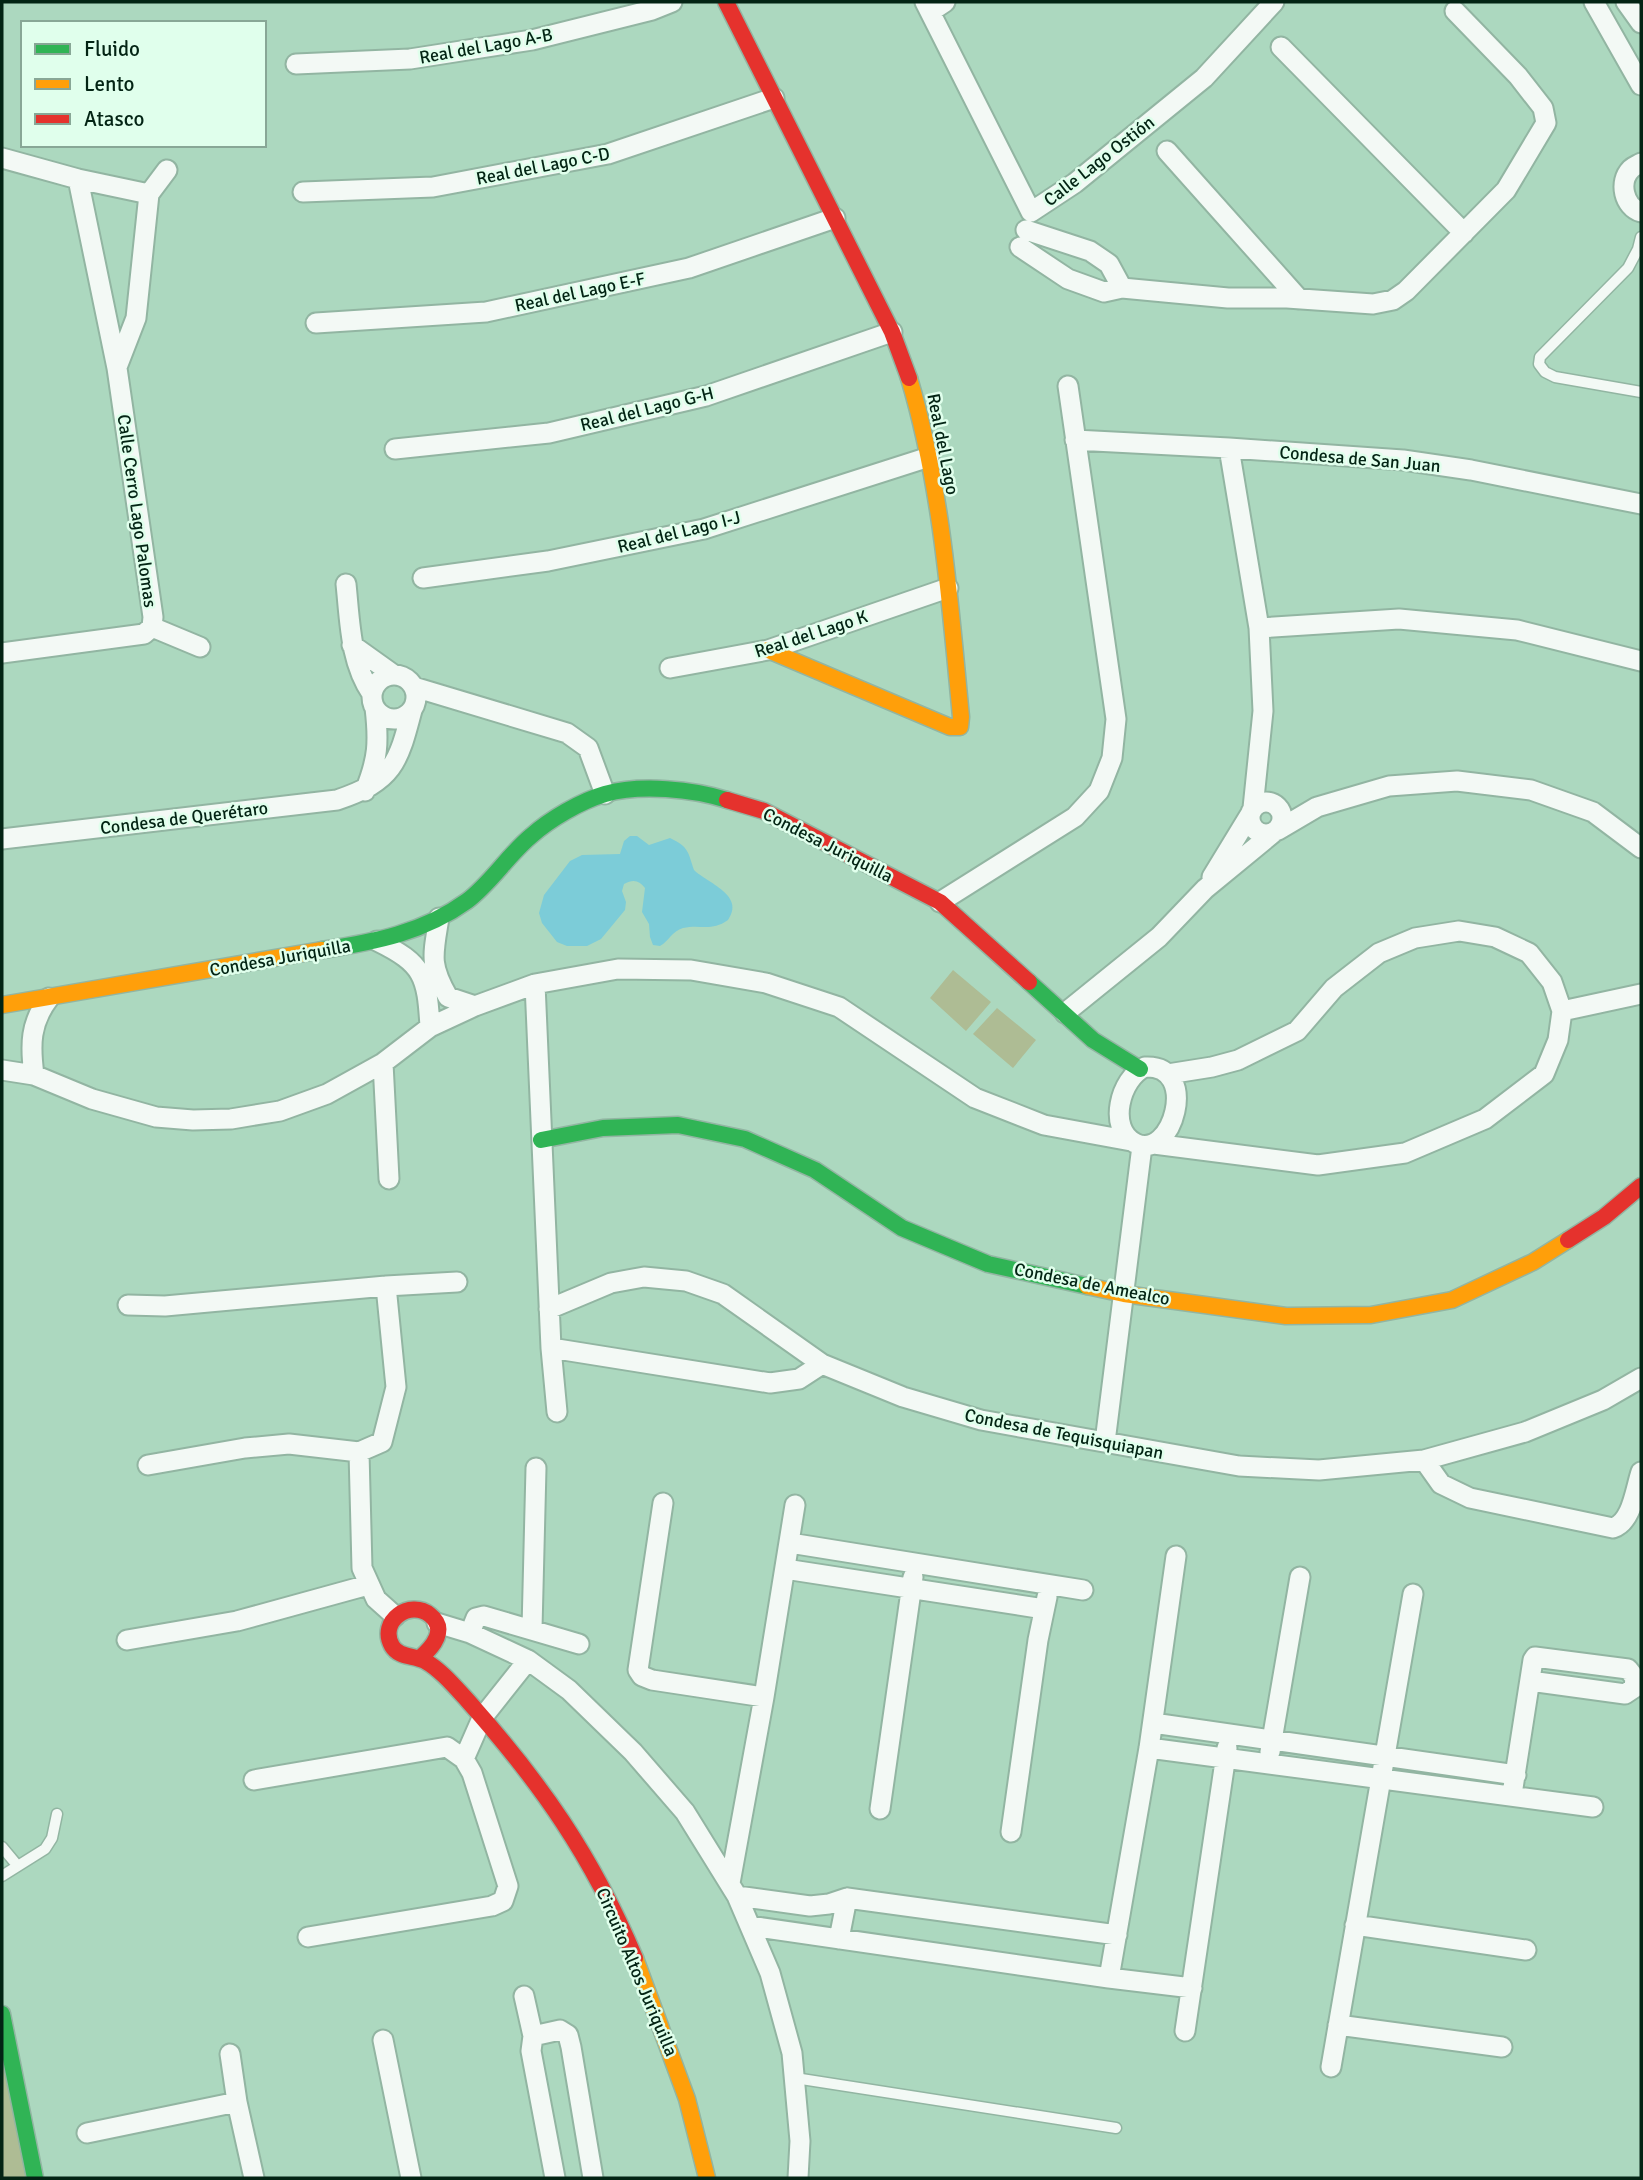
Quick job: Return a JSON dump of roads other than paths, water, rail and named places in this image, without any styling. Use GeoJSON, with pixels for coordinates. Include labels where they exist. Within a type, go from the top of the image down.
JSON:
{"type":"FeatureCollection","features":[{"type":"Feature","properties":{"kind":"street","name":"Real del Lago A-B"},"geometry":{"type":"LineString","coordinates":[[296,64],[410,59],[518,42],[652,10],[672,2]]}},
{"type":"Feature","properties":{"kind":"street","name":"Real del Lago"},"geometry":{"type":"LineString","coordinates":[[726,2],[892,331],[911,385],[929,457],[948,587],[960,727],[950,727],[768,650]]}},
{"type":"Feature","properties":{"kind":"street","name":"Calle Lago Ostión"},"geometry":{"type":"LineString","coordinates":[[933,5],[1024,236],[1075,183],[1204,78],[1274,2]]}},
{"type":"Feature","properties":{"kind":"street"},"geometry":{"type":"LineString","coordinates":[[1594,2],[1641,85]]}},
{"type":"Feature","properties":{"kind":"street"},"geometry":{"type":"LineString","coordinates":[[1626,2],[1641,23]]}},
{"type":"Feature","properties":{"kind":"street"},"geometry":{"type":"LineString","coordinates":[[1024,236],[1068,279],[1104,292],[1122,288],[1228,298],[1373,304],[1393,300],[1406,291],[1506,190],[1546,123],[1543,108],[1518,76],[1455,11]]}},
{"type":"Feature","properties":{"kind":"street"},"geometry":{"type":"LineString","coordinates":[[1281,47],[1464,233]]}},
{"type":"Feature","properties":{"kind":"street","name":"Real del Lago C-D"},"geometry":{"type":"LineString","coordinates":[[303,192],[433,187],[608,154],[774,98]]}},
{"type":"Feature","properties":{"kind":"street"},"geometry":{"type":"LineString","coordinates":[[1167,151],[1299,299]]}},
{"type":"Feature","properties":{"kind":"street"},"geometry":{"type":"LineString","coordinates":[[2,158],[78,179],[149,194],[167,170]]}},
{"type":"Feature","properties":{"kind":"street"},"geometry":{"type":"LineString","coordinates":[[1641,163],[1630,169],[1623,183],[1625,199],[1636,211],[1641,212]]}},
{"type":"Feature","properties":{"kind":"street","name":"Calle Cerro Lago Palomas"},"geometry":{"type":"LineString","coordinates":[[2,653],[144,634],[152,627],[153,617],[117,368],[78,179]]}},
{"type":"Feature","properties":{"kind":"street","name":"Calle Cerro Lago Palomas"},"geometry":{"type":"LineString","coordinates":[[117,368],[136,318],[149,194]]}},
{"type":"Feature","properties":{"kind":"street","name":"Real del Lago E-F"},"geometry":{"type":"LineString","coordinates":[[316,323],[486,312],[689,268],[835,218]]}},
{"type":"Feature","properties":{"kind":"street"},"geometry":{"type":"LineString","coordinates":[[1024,236],[1090,251],[1109,264],[1122,288]]}},
{"type":"Feature","properties":{"kind":"street","name":"Real del Lago G-H"},"geometry":{"type":"LineString","coordinates":[[394,449],[549,433],[706,396],[892,331]]}},
{"type":"Feature","properties":{"kind":"street"},"geometry":{"type":"LineString","coordinates":[[940,902],[1075,817],[1099,791],[1112,758],[1116,719],[1068,386]]}},
{"type":"Feature","properties":{"kind":"street","name":"Condesa de San Juan"},"geometry":{"type":"LineString","coordinates":[[1075,440],[1403,460],[1471,470],[1641,504]]}},
{"type":"Feature","properties":{"kind":"street"},"geometry":{"type":"LineString","coordinates":[[1230,448],[1259,628],[1263,711],[1259,763],[1261,807],[1251,824],[1253,829],[1262,834],[1276,831]]}},
{"type":"Feature","properties":{"kind":"street","name":"Real del Lago I-J"},"geometry":{"type":"LineString","coordinates":[[423,578],[548,561],[704,529],[929,457]]}},
{"type":"Feature","properties":{"kind":"street"},"geometry":{"type":"LineString","coordinates":[[346,584],[352,645],[362,679],[386,718],[401,718],[412,710],[416,694],[414,687]]}},
{"type":"Feature","properties":{"kind":"street","name":"Real del Lago K"},"geometry":{"type":"LineString","coordinates":[[670,668],[768,650],[948,587]]}},
{"type":"Feature","properties":{"kind":"street"},"geometry":{"type":"LineString","coordinates":[[1259,628],[1399,619],[1517,630],[1641,661]]}},
{"type":"Feature","properties":{"kind":"street"},"geometry":{"type":"LineString","coordinates":[[152,627],[200,647]]}},
{"type":"Feature","properties":{"kind":"street"},"geometry":{"type":"LineString","coordinates":[[352,645],[394,675]]}},
{"type":"Feature","properties":{"kind":"street"},"geometry":{"type":"LineString","coordinates":[[365,791],[376,766],[376,684],[394,675],[402,676],[414,687],[567,733],[588,748],[605,794]]}},
{"type":"Feature","properties":{"kind":"street","name":"Condesa de Querétaro"},"geometry":{"type":"LineString","coordinates":[[2,839],[337,800],[365,791],[385,778],[395,763],[412,710]]}},
{"type":"Feature","properties":{"kind":"street"},"geometry":{"type":"LineString","coordinates":[[1065,1013],[1158,937],[1205,890],[1276,831],[1317,807],[1389,786],[1457,781],[1531,790],[1593,812],[1641,848]]}},
{"type":"Feature","properties":{"kind":"street","name":"Condesa Juriquilla"},"geometry":{"type":"LineString","coordinates":[[2,1005],[377,941],[411,932],[468,900],[530,836],[559,816],[605,794],[651,789],[702,792],[764,811],[940,902],[1093,1040],[1140,1069],[1151,1067],[1168,1074],[1212,1068],[1238,1060],[1297,1031],[1334,988],[1379,953],[1415,938],[1459,931],[1495,937],[1530,953],[1552,982],[1562,1011]]}},
{"type":"Feature","properties":{"kind":"street"},"geometry":{"type":"LineString","coordinates":[[1261,807],[1317,807]]}},
{"type":"Feature","properties":{"kind":"street"},"geometry":{"type":"LineString","coordinates":[[1261,807],[1278,808],[1282,818],[1276,831]]}},
{"type":"Feature","properties":{"kind":"street"},"geometry":{"type":"LineString","coordinates":[[1205,890],[1261,807]]}},
{"type":"Feature","properties":{"kind":"street"},"geometry":{"type":"LineString","coordinates":[[439,918],[433,951],[436,976],[448,997],[475,1006]]}},
{"type":"Feature","properties":{"kind":"street"},"geometry":{"type":"LineString","coordinates":[[377,941],[403,954],[418,968],[428,993],[430,1027]]}},
{"type":"Feature","properties":{"kind":"street"},"geometry":{"type":"LineString","coordinates":[[2,1070],[34,1075],[92,1099],[156,1117],[231,1119],[279,1111],[327,1094],[383,1063],[430,1027],[475,1006],[535,984],[618,969],[691,970],[765,983],[839,1007],[975,1098],[1044,1125],[1142,1144],[1318,1165],[1405,1153],[1485,1119],[1544,1074],[1558,1040],[1562,1011],[1641,994]]}},
{"type":"Feature","properties":{"kind":"street"},"geometry":{"type":"LineString","coordinates":[[535,984],[551,1348],[557,1412]]}},
{"type":"Feature","properties":{"kind":"street"},"geometry":{"type":"LineString","coordinates":[[34,1075],[32,1035],[38,1013],[49,998]]}},
{"type":"Feature","properties":{"kind":"street"},"geometry":{"type":"LineString","coordinates":[[383,1063],[390,1179]]}},
{"type":"Feature","properties":{"kind":"street"},"geometry":{"type":"LineString","coordinates":[[1140,1069],[1129,1080],[1120,1101],[1123,1128],[1142,1144]]}},
{"type":"Feature","properties":{"kind":"street"},"geometry":{"type":"LineString","coordinates":[[1142,1144],[1162,1137],[1174,1116],[1176,1095],[1168,1074]]}},
{"type":"Feature","properties":{"kind":"street","name":"Condesa de Amealco"},"geometry":{"type":"LineString","coordinates":[[541,1140],[603,1128],[678,1125],[745,1139],[815,1170],[902,1228],[988,1264],[1124,1294],[1286,1316],[1371,1315],[1452,1300],[1533,1262],[1604,1217],[1641,1186]]}},
{"type":"Feature","properties":{"kind":"street"},"geometry":{"type":"LineString","coordinates":[[1105,1442],[1142,1144]]}},
{"type":"Feature","properties":{"kind":"street","name":"Condesa de Tequisquiapan"},"geometry":{"type":"LineString","coordinates":[[549,1309],[611,1283],[645,1277],[686,1281],[723,1294],[821,1364],[903,1397],[981,1420],[1239,1466],[1319,1470],[1424,1460],[1525,1432],[1604,1400],[1641,1378]]}},
{"type":"Feature","properties":{"kind":"street"},"geometry":{"type":"LineString","coordinates":[[128,1305],[165,1306],[457,1282]]}},
{"type":"Feature","properties":{"kind":"street"},"geometry":{"type":"LineString","coordinates":[[148,1465],[245,1448],[289,1444],[359,1452],[382,1442],[396,1387],[386,1286]]}},
{"type":"Feature","properties":{"kind":"street"},"geometry":{"type":"LineString","coordinates":[[551,1348],[771,1383],[799,1379],[821,1364]]}},
{"type":"Feature","properties":{"kind":"street"},"geometry":{"type":"LineString","coordinates":[[359,1452],[362,1568],[376,1599],[395,1616]]}},
{"type":"Feature","properties":{"kind":"street"},"geometry":{"type":"LineString","coordinates":[[1424,1460],[1441,1484],[1470,1498],[1613,1528],[1622,1525],[1627,1517],[1641,1472]]}},
{"type":"Feature","properties":{"kind":"street"},"geometry":{"type":"LineString","coordinates":[[531,1629],[536,1468]]}},
{"type":"Feature","properties":{"kind":"street"},"geometry":{"type":"LineString","coordinates":[[663,1503],[638,1670],[642,1676],[652,1679],[764,1697]]}},
{"type":"Feature","properties":{"kind":"street"},"geometry":{"type":"LineString","coordinates":[[733,1890],[795,1505]]}},
{"type":"Feature","properties":{"kind":"street"},"geometry":{"type":"LineString","coordinates":[[790,1543],[1083,1590]]}},
{"type":"Feature","properties":{"kind":"street"},"geometry":{"type":"LineString","coordinates":[[1109,1979],[1153,1723],[1176,1556]]}},
{"type":"Feature","properties":{"kind":"street"},"geometry":{"type":"LineString","coordinates":[[880,1810],[916,1563]]}},
{"type":"Feature","properties":{"kind":"street"},"geometry":{"type":"LineString","coordinates":[[785,1569],[1044,1609]]}},
{"type":"Feature","properties":{"kind":"street"},"geometry":{"type":"LineString","coordinates":[[1268,1764],[1300,1577]]}},
{"type":"Feature","properties":{"kind":"street"},"geometry":{"type":"LineString","coordinates":[[1011,1832],[1050,1584]]}},
{"type":"Feature","properties":{"kind":"street"},"geometry":{"type":"LineString","coordinates":[[127,1640],[176,1629],[237,1621],[368,1585]]}},
{"type":"Feature","properties":{"kind":"street"},"geometry":{"type":"LineString","coordinates":[[1331,2067],[1413,1594]]}},
{"type":"Feature","properties":{"kind":"street"},"geometry":{"type":"LineString","coordinates":[[438,1623],[439,1637],[432,1650],[420,1658],[403,1656],[391,1645],[389,1629],[395,1616],[410,1608],[426,1611],[438,1623],[470,1633],[528,1660],[569,1690],[633,1752],[685,1812],[733,1890],[770,1973],[793,2053],[800,2141],[798,2178]]}},
{"type":"Feature","properties":{"kind":"street"},"geometry":{"type":"LineString","coordinates":[[470,1633],[476,1618],[484,1616],[579,1644]]}},
{"type":"Feature","properties":{"kind":"street"},"geometry":{"type":"LineString","coordinates":[[1512,1796],[1533,1660],[1539,1657],[1628,1669],[1635,1678],[1634,1688],[1625,1694],[1530,1681]]}},
{"type":"Feature","properties":{"kind":"street","name":"Circuito Altos Juriquilla"},"geometry":{"type":"LineString","coordinates":[[420,1658],[438,1671],[527,1770],[568,1827],[594,1873],[632,1951],[685,2088],[707,2178]]}},
{"type":"Feature","properties":{"kind":"street"},"geometry":{"type":"LineString","coordinates":[[464,1759],[482,1718],[528,1660]]}},
{"type":"Feature","properties":{"kind":"street"},"geometry":{"type":"LineString","coordinates":[[1153,1723],[1516,1775]]}},
{"type":"Feature","properties":{"kind":"street"},"geometry":{"type":"LineString","coordinates":[[1185,2031],[1229,1734]]}},
{"type":"Feature","properties":{"kind":"street"},"geometry":{"type":"LineString","coordinates":[[254,1780],[447,1747],[464,1759],[472,1773],[508,1886],[503,1901],[492,1906],[308,1937]]}},
{"type":"Feature","properties":{"kind":"street"},"geometry":{"type":"LineString","coordinates":[[1149,1748],[1593,1807]]}},
{"type":"Feature","properties":{"kind":"street"},"geometry":{"type":"LineString","coordinates":[[733,1890],[810,1906],[847,1898],[1116,1935]]}},
{"type":"Feature","properties":{"kind":"street"},"geometry":{"type":"LineString","coordinates":[[839,1939],[847,1898]]}},
{"type":"Feature","properties":{"kind":"street"},"geometry":{"type":"LineString","coordinates":[[1355,1925],[1526,1950]]}},
{"type":"Feature","properties":{"kind":"street"},"geometry":{"type":"LineString","coordinates":[[750,1926],[1109,1979],[1192,1988]]}},
{"type":"Feature","properties":{"kind":"street"},"geometry":{"type":"LineString","coordinates":[[524,1996],[533,2036],[531,2051],[555,2178]]}},
{"type":"Feature","properties":{"kind":"street"},"geometry":{"type":"LineString","coordinates":[[2,2014],[35,2178]]}},
{"type":"Feature","properties":{"kind":"street"},"geometry":{"type":"LineString","coordinates":[[1338,2025],[1502,2047]]}},
{"type":"Feature","properties":{"kind":"street"},"geometry":{"type":"LineString","coordinates":[[533,2036],[560,2030],[568,2035],[593,2178]]}},
{"type":"Feature","properties":{"kind":"street"},"geometry":{"type":"LineString","coordinates":[[383,2040],[411,2178]]}},
{"type":"Feature","properties":{"kind":"street"},"geometry":{"type":"LineString","coordinates":[[230,2054],[237,2102],[254,2178]]}},
{"type":"Feature","properties":{"kind":"street"},"geometry":{"type":"LineString","coordinates":[[87,2133],[237,2102]]}},
{"type":"Feature","properties":{"kind":"lane"},"geometry":{"type":"LineString","coordinates":[[1641,237],[1639,248],[1628,268],[1540,357],[1539,364],[1545,372],[1555,377],[1641,393]]}},
{"type":"Feature","properties":{"kind":"lane"},"geometry":{"type":"LineString","coordinates":[[2,1876],[45,1849],[52,1838],[57,1814]]}},
{"type":"Feature","properties":{"kind":"lane"},"geometry":{"type":"LineString","coordinates":[[2,1847],[17,1865]]}},
{"type":"Feature","properties":{"kind":"lane"},"geometry":{"type":"LineString","coordinates":[[795,2078],[1116,2128]]}},
{"type":"Feature","properties":{"kind":"water"},"geometry":{"type":"Polygon","coordinates":[[[630,836],[637,836],[649,845],[670,838],[681,844],[689,854],[694,870],[729,897],[732,911],[728,920],[711,927],[683,928],[660,946],[653,945],[649,924],[642,912],[645,888],[633,881],[624,884],[622,891],[626,902],[625,910],[601,939],[587,946],[567,946],[557,942],[542,923],[539,913],[544,895],[570,861],[582,855],[620,854],[624,841],[630,836]]]}}]}
